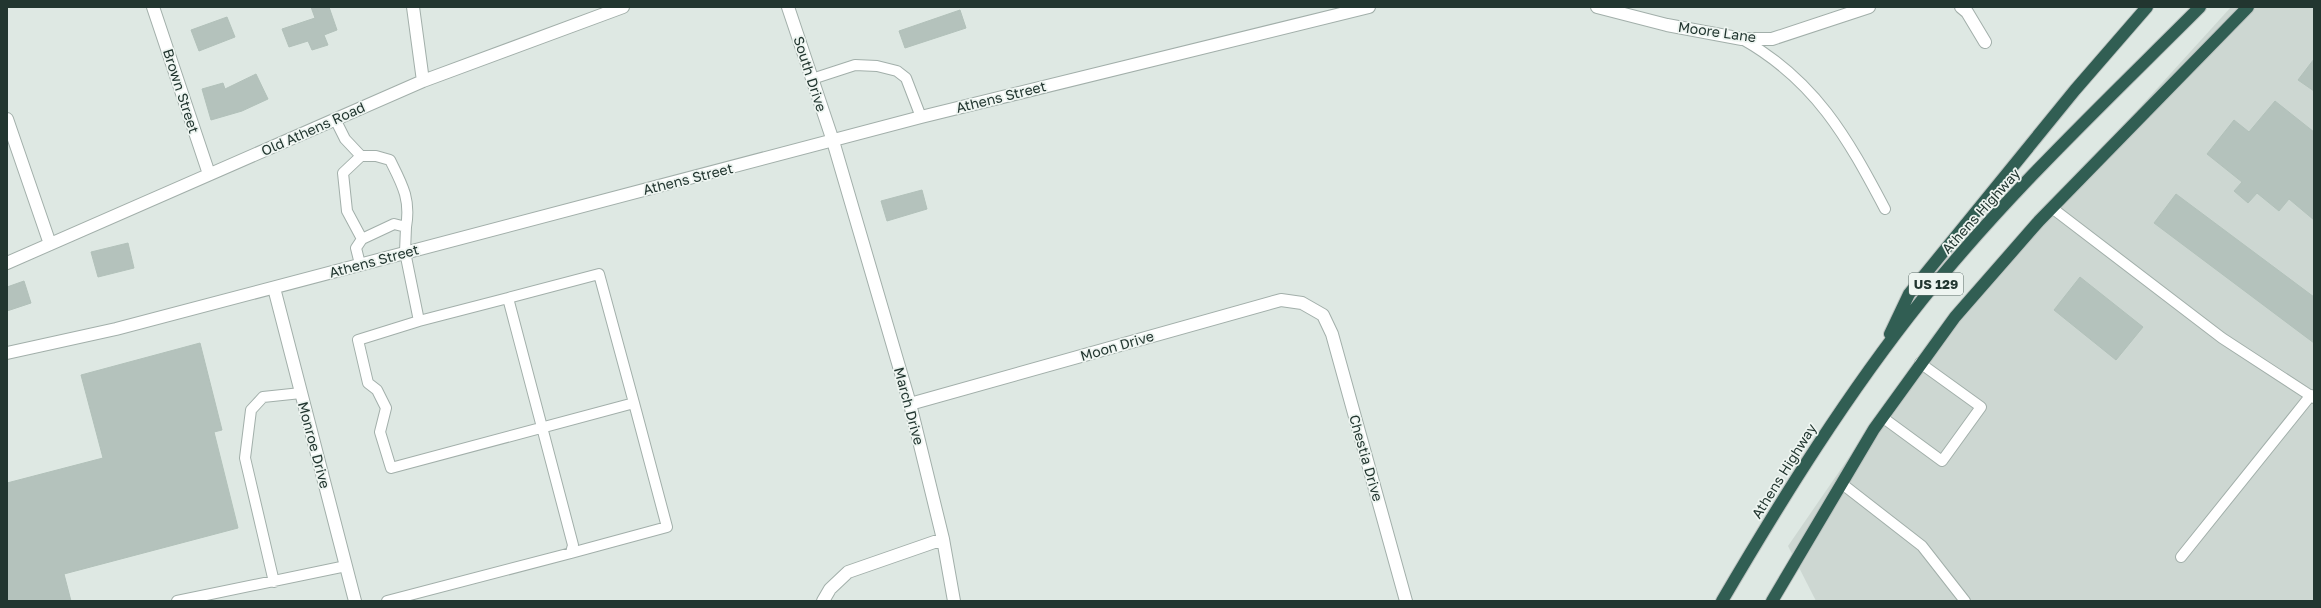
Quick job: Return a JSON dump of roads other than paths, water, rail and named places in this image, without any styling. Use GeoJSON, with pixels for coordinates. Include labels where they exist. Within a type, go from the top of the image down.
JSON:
{"type":"FeatureCollection","features":[{"type":"Feature","properties":{"kind":"highway"},"geometry":{"type":"LineString","coordinates":[[1881,354],[1909,294],[2102,56],[2147,7]]}},
{"type":"Feature","properties":{"kind":"highway","name":"Athens Highway"},"geometry":{"type":"LineString","coordinates":[[1722,601],[1836,417],[1923,299],[2018,191],[2200,7]]}},
{"type":"Feature","properties":{"kind":"highway","name":"US 129"},"geometry":{"type":"LineString","coordinates":[[1772,601],[1841,483],[1882,417],[1959,311],[2052,208],[2248,7]]}},
{"type":"Feature","properties":{"kind":"street","name":"Brown Street"},"geometry":{"type":"LineString","coordinates":[[153,7],[209,174]]}},
{"type":"Feature","properties":{"kind":"street"},"geometry":{"type":"LineString","coordinates":[[413,7],[423,81]]}},
{"type":"Feature","properties":{"kind":"street","name":"Old Athens Road"},"geometry":{"type":"LineString","coordinates":[[7,263],[423,81],[623,7]]}},
{"type":"Feature","properties":{"kind":"street","name":"South Drive"},"geometry":{"type":"LineString","coordinates":[[788,7],[833,141]]}},
{"type":"Feature","properties":{"kind":"street","name":"Athens Street"},"geometry":{"type":"LineString","coordinates":[[7,353],[116,329],[833,141],[921,116],[1369,7]]}},
{"type":"Feature","properties":{"kind":"street","name":"Moore Lane"},"geometry":{"type":"LineString","coordinates":[[1597,7],[1742,39],[1772,39],[1869,7]]}},
{"type":"Feature","properties":{"kind":"street"},"geometry":{"type":"LineString","coordinates":[[1961,7],[1967,12],[1985,42]]}},
{"type":"Feature","properties":{"kind":"street"},"geometry":{"type":"LineString","coordinates":[[7,119],[50,244]]}},
{"type":"Feature","properties":{"kind":"street","name":"March Drive"},"geometry":{"type":"LineString","coordinates":[[833,141],[910,404],[943,539]]}},
{"type":"Feature","properties":{"kind":"street","name":"Monroe Drive"},"geometry":{"type":"LineString","coordinates":[[274,288],[355,601]]}},
{"type":"Feature","properties":{"kind":"street","name":"Moon Drive"},"geometry":{"type":"LineString","coordinates":[[910,404],[1281,300],[1302,303],[1323,315]]}},
{"type":"Feature","properties":{"kind":"street","name":"Chestia Drive"},"geometry":{"type":"LineString","coordinates":[[1323,315],[1332,334],[1406,601]]}},
{"type":"Feature","properties":{"kind":"street"},"geometry":{"type":"LineString","coordinates":[[823,601],[830,589],[848,572],[943,539],[954,601]]}},
{"type":"Feature","properties":{"kind":"lane"},"geometry":{"type":"LineString","coordinates":[[1742,39],[1767,52],[1799,80],[1837,125],[1858,157],[1885,209]]}},
{"type":"Feature","properties":{"kind":"lane"},"geometry":{"type":"LineString","coordinates":[[812,79],[855,65],[877,66],[897,71],[906,78],[921,116]]}},
{"type":"Feature","properties":{"kind":"lane"},"geometry":{"type":"LineString","coordinates":[[335,120],[344,139],[361,156]]}},
{"type":"Feature","properties":{"kind":"lane"},"geometry":{"type":"LineString","coordinates":[[362,239],[347,211],[343,173],[361,156],[376,156],[390,160],[405,189],[409,212],[406,227],[405,252],[419,321]]}},
{"type":"Feature","properties":{"kind":"lane"},"geometry":{"type":"LineString","coordinates":[[2052,208],[2222,338],[2312,397],[2181,557]]}},
{"type":"Feature","properties":{"kind":"lane"},"geometry":{"type":"LineString","coordinates":[[360,264],[356,248],[362,239],[394,224],[406,227]]}},
{"type":"Feature","properties":{"kind":"lane"},"geometry":{"type":"LineString","coordinates":[[388,601],[667,527],[634,403],[599,274],[419,321],[358,340],[368,383],[377,390],[386,408],[380,432],[391,468],[634,403]]}},
{"type":"Feature","properties":{"kind":"lane"},"geometry":{"type":"LineString","coordinates":[[508,298],[573,545],[571,553]]}},
{"type":"Feature","properties":{"kind":"lane"},"geometry":{"type":"LineString","coordinates":[[1882,417],[1942,461],[1981,407],[1920,363]]}},
{"type":"Feature","properties":{"kind":"lane"},"geometry":{"type":"LineString","coordinates":[[274,582],[245,458],[247,426],[251,410],[263,397],[301,393]]}},
{"type":"Feature","properties":{"kind":"lane"},"geometry":{"type":"LineString","coordinates":[[1841,483],[1922,546],[1965,601]]}},
{"type":"Feature","properties":{"kind":"lane"},"geometry":{"type":"LineString","coordinates":[[177,601],[346,566]]}}]}
